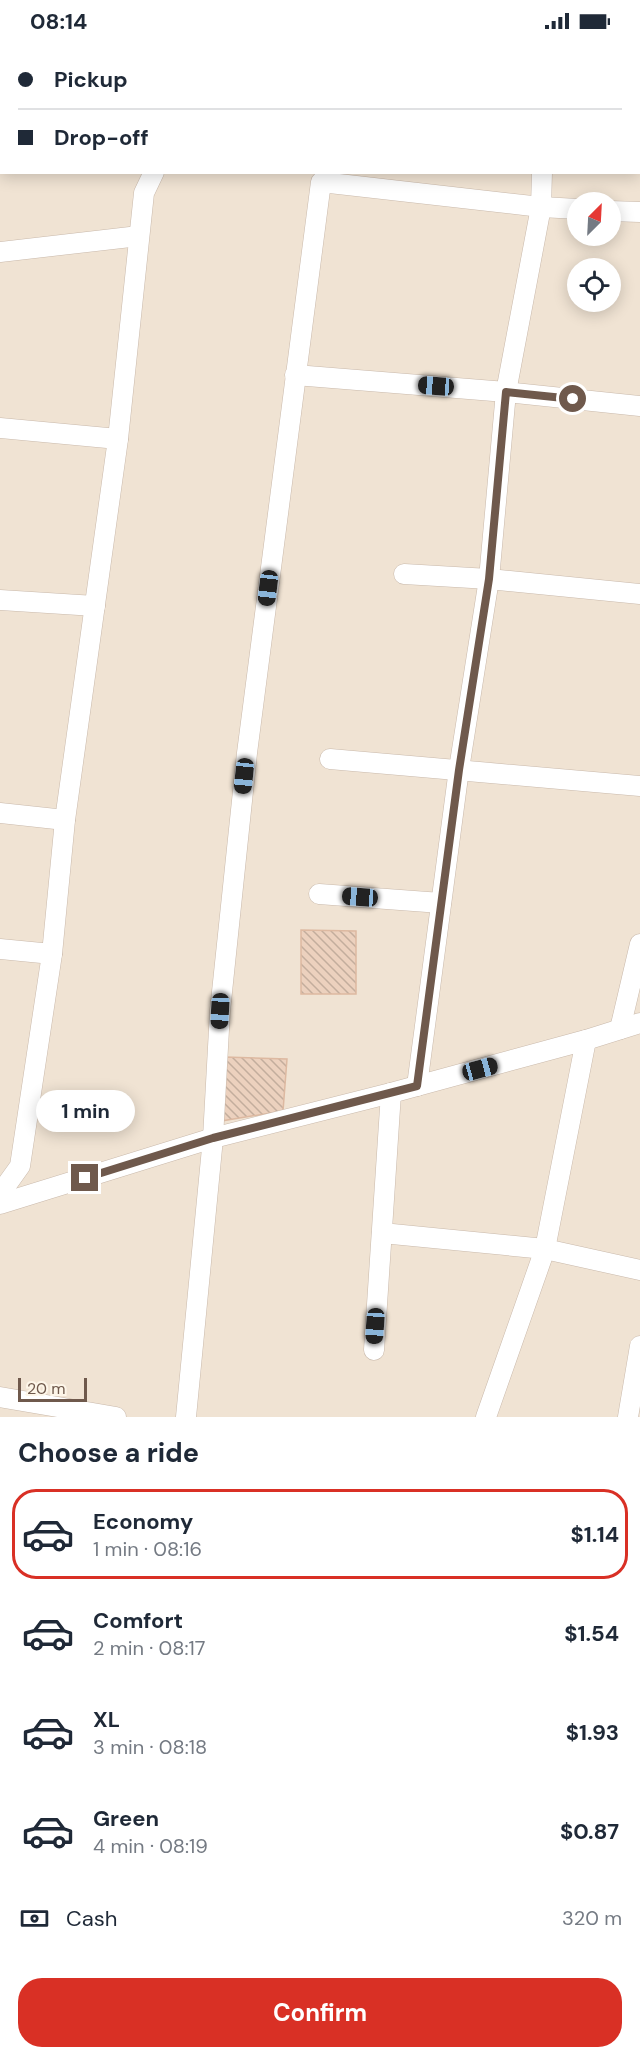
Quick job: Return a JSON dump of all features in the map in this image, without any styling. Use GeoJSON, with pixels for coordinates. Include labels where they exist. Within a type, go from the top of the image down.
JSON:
{"type":"FeatureCollection","features":[{"type":"Feature","properties":{"kind":"street"},"geometry":{"type":"LineString","coordinates":[[0,1194],[20,1166],[52,954],[65,820],[118,439],[144,192],[153,174]]}},
{"type":"Feature","properties":{"kind":"street"},"geometry":{"type":"LineString","coordinates":[[417,1086],[459,770],[489,579],[506,392],[541,207],[542,174]]}},
{"type":"Feature","properties":{"kind":"street"},"geometry":{"type":"LineString","coordinates":[[186,1417],[213,1138],[220,1011],[247,753],[321,182],[567,208]]}},
{"type":"Feature","properties":{"kind":"street"},"geometry":{"type":"LineString","coordinates":[[621,211],[640,212]]}},
{"type":"Feature","properties":{"kind":"street"},"geometry":{"type":"LineString","coordinates":[[0,252],[139,237]]}},
{"type":"Feature","properties":{"kind":"street"},"geometry":{"type":"LineString","coordinates":[[295,375],[506,392],[640,406]]}},
{"type":"Feature","properties":{"kind":"street"},"geometry":{"type":"LineString","coordinates":[[0,428],[118,439]]}},
{"type":"Feature","properties":{"kind":"street"},"geometry":{"type":"LineString","coordinates":[[404,574],[489,579],[640,594]]}},
{"type":"Feature","properties":{"kind":"street"},"geometry":{"type":"LineString","coordinates":[[0,600],[95,606]]}},
{"type":"Feature","properties":{"kind":"street"},"geometry":{"type":"LineString","coordinates":[[330,759],[640,786]]}},
{"type":"Feature","properties":{"kind":"street"},"geometry":{"type":"LineString","coordinates":[[0,813],[65,820]]}},
{"type":"Feature","properties":{"kind":"street"},"geometry":{"type":"LineString","coordinates":[[319,894],[441,903]]}},
{"type":"Feature","properties":{"kind":"street"},"geometry":{"type":"LineString","coordinates":[[620,1029],[640,944]]}},
{"type":"Feature","properties":{"kind":"street"},"geometry":{"type":"LineString","coordinates":[[0,949],[52,954]]}},
{"type":"Feature","properties":{"kind":"street"},"geometry":{"type":"LineString","coordinates":[[0,1204],[213,1138],[417,1086],[640,1023]]}},
{"type":"Feature","properties":{"kind":"street"},"geometry":{"type":"LineString","coordinates":[[486,1417],[544,1249],[586,1040]]}},
{"type":"Feature","properties":{"kind":"street"},"geometry":{"type":"LineString","coordinates":[[374,1350],[391,1093]]}},
{"type":"Feature","properties":{"kind":"street"},"geometry":{"type":"LineString","coordinates":[[382,1233],[544,1249],[640,1270]]}},
{"type":"Feature","properties":{"kind":"street"},"geometry":{"type":"LineString","coordinates":[[628,1417],[640,1346]]}},
{"type":"Feature","properties":{"kind":"street"},"geometry":{"type":"LineString","coordinates":[[0,1397],[83,1415],[116,1417]]}},
{"type":"Feature","properties":{"kind":"shaded area"},"geometry":{"type":"Polygon","coordinates":[[[0,174],[640,174],[640,1417],[0,1417],[0,174]]]}},
{"type":"Feature","properties":{"kind":"building"},"geometry":{"type":"Polygon","coordinates":[[[301,930],[356,931],[356,994],[301,994],[301,930]]]}},
{"type":"Feature","properties":{"kind":"building"},"geometry":{"type":"Polygon","coordinates":[[[225,1057],[287,1059],[283,1111],[221,1121],[225,1057]]]}},
{"type":"Feature","properties":{"kind":"route"},"geometry":{"type":"LineString","coordinates":[[85,1178],[213,1138],[417,1086],[459,770],[489,579],[506,392],[573,399]]}}]}
